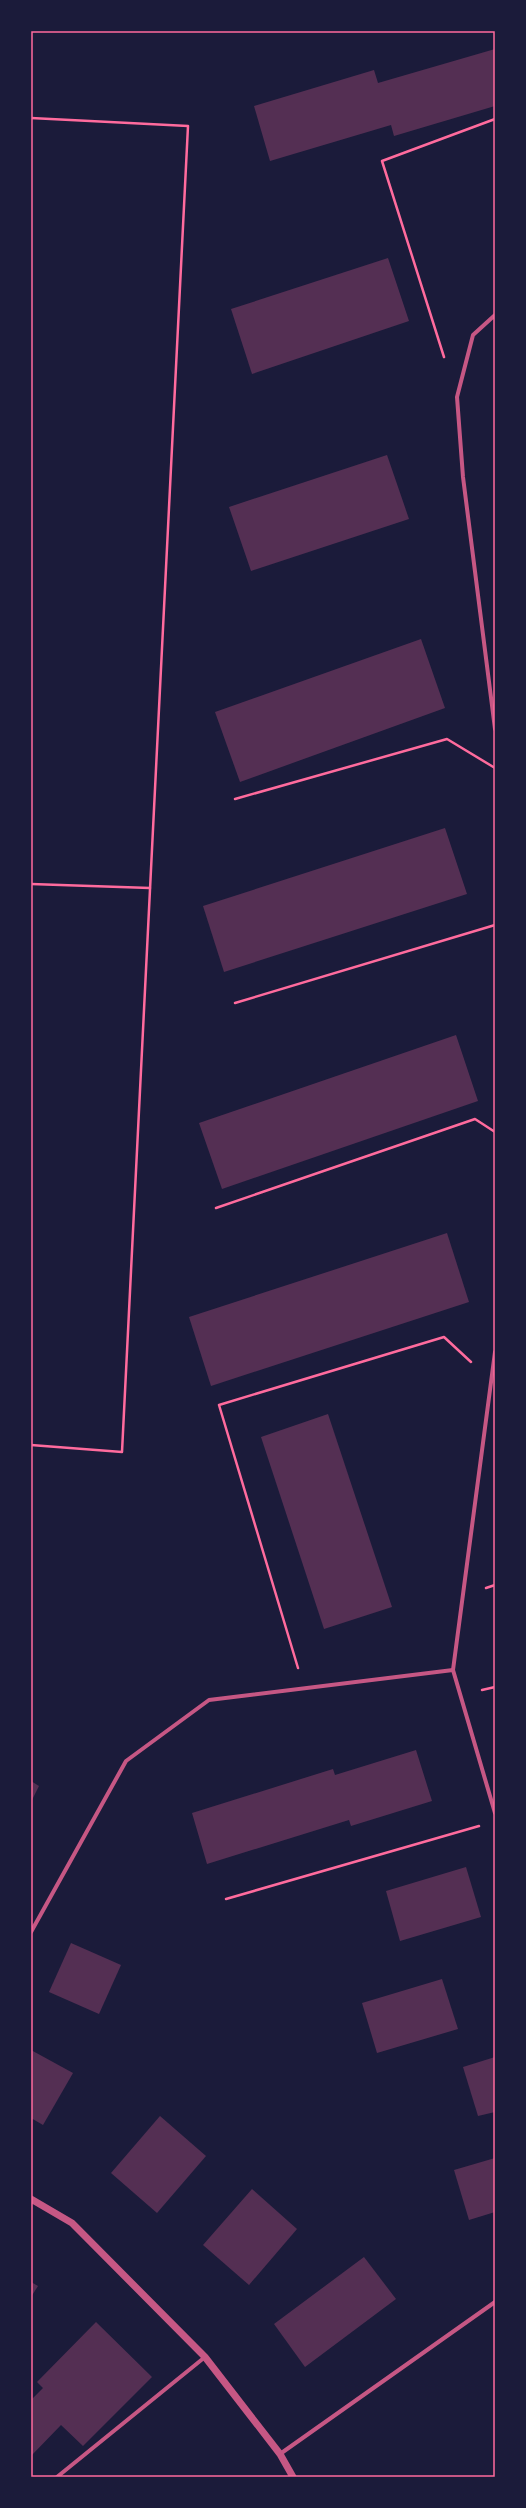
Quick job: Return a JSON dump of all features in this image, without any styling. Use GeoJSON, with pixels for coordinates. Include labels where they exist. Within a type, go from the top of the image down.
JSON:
{"type":"FeatureCollection","features":[{"type":"Feature","properties":{"kind":"street"},"geometry":{"type":"LineString","coordinates":[[495,315],[473,335],[457,398],[463,477],[495,729]]}},
{"type":"Feature","properties":{"kind":"street"},"geometry":{"type":"LineString","coordinates":[[495,1352],[453,1670],[495,1813]]}},
{"type":"Feature","properties":{"kind":"street"},"geometry":{"type":"LineString","coordinates":[[31,1932],[126,1761],[209,1700],[305,1690],[453,1670]]}},
{"type":"Feature","properties":{"kind":"street"},"geometry":{"type":"LineString","coordinates":[[31,2199],[72,2223],[205,2357],[280,2454],[293,2477]]}},
{"type":"Feature","properties":{"kind":"street"},"geometry":{"type":"LineString","coordinates":[[280,2454],[495,2302]]}},
{"type":"Feature","properties":{"kind":"street"},"geometry":{"type":"LineString","coordinates":[[57,2477],[205,2357]]}},
{"type":"Feature","properties":{"kind":"path"},"geometry":{"type":"LineString","coordinates":[[31,118],[188,126],[122,1452],[31,1445]]}},
{"type":"Feature","properties":{"kind":"path"},"geometry":{"type":"LineString","coordinates":[[446,360],[382,161],[495,119]]}},
{"type":"Feature","properties":{"kind":"path"},"geometry":{"type":"LineString","coordinates":[[235,799],[447,740],[495,768]]}},
{"type":"Feature","properties":{"kind":"path"},"geometry":{"type":"LineString","coordinates":[[31,884],[150,888]]}},
{"type":"Feature","properties":{"kind":"path"},"geometry":{"type":"LineString","coordinates":[[235,1003],[495,925]]}},
{"type":"Feature","properties":{"kind":"path"},"geometry":{"type":"LineString","coordinates":[[216,1208],[475,1119],[495,1132]]}},
{"type":"Feature","properties":{"kind":"path"},"geometry":{"type":"LineString","coordinates":[[305,1690],[219,1405],[444,1337],[492,1380]]}},
{"type":"Feature","properties":{"kind":"path"},"geometry":{"type":"LineString","coordinates":[[226,1899],[480,1826]]}},
{"type":"Feature","properties":{"kind":"building"},"geometry":{"type":"Polygon","coordinates":[[[495,49],[495,106],[394,136],[391,125],[270,161],[254,106],[374,70],[378,83],[495,49]]]}},
{"type":"Feature","properties":{"kind":"building"},"geometry":{"type":"Polygon","coordinates":[[[388,258],[409,321],[252,374],[231,309],[388,258]]]}},
{"type":"Feature","properties":{"kind":"building"},"geometry":{"type":"Polygon","coordinates":[[[387,455],[409,519],[251,571],[229,507],[387,455]]]}},
{"type":"Feature","properties":{"kind":"building"},"geometry":{"type":"Polygon","coordinates":[[[421,639],[445,708],[240,782],[215,712],[421,639]]]}},
{"type":"Feature","properties":{"kind":"building"},"geometry":{"type":"Polygon","coordinates":[[[445,828],[467,894],[224,972],[203,906],[445,828]]]}},
{"type":"Feature","properties":{"kind":"building"},"geometry":{"type":"Polygon","coordinates":[[[456,1035],[478,1101],[222,1189],[199,1123],[456,1035]]]}},
{"type":"Feature","properties":{"kind":"building"},"geometry":{"type":"Polygon","coordinates":[[[447,1233],[469,1302],[211,1386],[189,1317],[447,1233]]]}},
{"type":"Feature","properties":{"kind":"building"},"geometry":{"type":"Polygon","coordinates":[[[328,1414],[392,1607],[324,1629],[261,1437],[328,1414]]]}},
{"type":"Feature","properties":{"kind":"building"},"geometry":{"type":"Polygon","coordinates":[[[416,1750],[432,1801],[351,1826],[349,1820],[207,1864],[192,1813],[333,1769],[335,1775],[416,1750]]]}},
{"type":"Feature","properties":{"kind":"building"},"geometry":{"type":"Polygon","coordinates":[[[31,1781],[39,1786],[31,1802],[31,1781]]]}},
{"type":"Feature","properties":{"kind":"building"},"geometry":{"type":"Polygon","coordinates":[[[466,1867],[481,1917],[400,1941],[386,1891],[466,1867]]]}},
{"type":"Feature","properties":{"kind":"building"},"geometry":{"type":"Polygon","coordinates":[[[71,1943],[121,1965],[99,2014],[49,1992],[71,1943]]]}},
{"type":"Feature","properties":{"kind":"building"},"geometry":{"type":"Polygon","coordinates":[[[442,1979],[458,2029],[377,2053],[362,2003],[442,1979]]]}},
{"type":"Feature","properties":{"kind":"building"},"geometry":{"type":"Polygon","coordinates":[[[31,2050],[73,2073],[43,2125],[31,2118],[31,2050]]]}},
{"type":"Feature","properties":{"kind":"building"},"geometry":{"type":"Polygon","coordinates":[[[495,2057],[495,2112],[478,2116],[463,2067],[495,2057]]]}},
{"type":"Feature","properties":{"kind":"building"},"geometry":{"type":"Polygon","coordinates":[[[160,2116],[206,2156],[157,2213],[111,2173],[160,2116]]]}},
{"type":"Feature","properties":{"kind":"building"},"geometry":{"type":"Polygon","coordinates":[[[495,2158],[495,2212],[469,2220],[454,2170],[495,2158]]]}},
{"type":"Feature","properties":{"kind":"building"},"geometry":{"type":"Polygon","coordinates":[[[252,2189],[297,2229],[249,2285],[203,2245],[252,2189]]]}},
{"type":"Feature","properties":{"kind":"building"},"geometry":{"type":"Polygon","coordinates":[[[364,2257],[396,2299],[305,2367],[274,2324],[364,2257]]]}},
{"type":"Feature","properties":{"kind":"building"},"geometry":{"type":"Polygon","coordinates":[[[31,2282],[38,2286],[31,2297],[31,2282]]]}},
{"type":"Feature","properties":{"kind":"building"},"geometry":{"type":"Polygon","coordinates":[[[96,2322],[152,2377],[83,2446],[61,2425],[31,2456],[31,2400],[43,2388],[37,2382],[96,2322]]]}}]}
